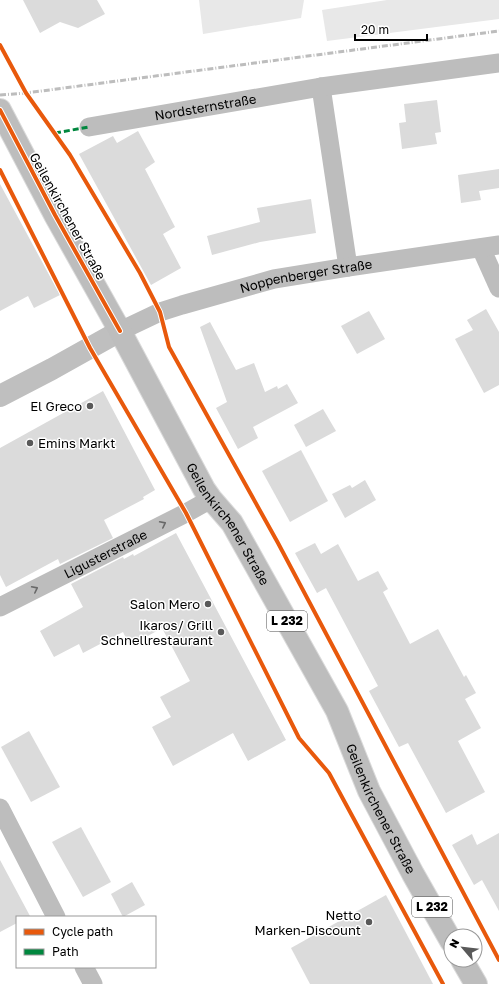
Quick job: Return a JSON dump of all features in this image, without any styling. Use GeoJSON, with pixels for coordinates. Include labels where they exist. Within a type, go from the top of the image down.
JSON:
{"type":"FeatureCollection","features":[{"type":"Feature","properties":{"kind":"main road","name":"Geilenkirchener Straße"},"geometry":{"type":"LineString","coordinates":[[0,110],[51,208],[120,331],[211,499],[232,522],[337,711],[369,791],[444,928]]}},
{"type":"Feature","properties":{"kind":"main road"},"geometry":{"type":"LineString","coordinates":[[0,396],[120,331]]}},
{"type":"Feature","properties":{"kind":"main road"},"geometry":{"type":"LineString","coordinates":[[467,968],[476,984]]}},
{"type":"Feature","properties":{"kind":"street","name":"Nordsternstraße"},"geometry":{"type":"LineString","coordinates":[[89,127],[321,87],[499,63]]}},
{"type":"Feature","properties":{"kind":"street"},"geometry":{"type":"LineString","coordinates":[[321,87],[348,267]]}},
{"type":"Feature","properties":{"kind":"street"},"geometry":{"type":"LineString","coordinates":[[490,247],[499,288]]}},
{"type":"Feature","properties":{"kind":"street","name":"Noppenberger Straße"},"geometry":{"type":"LineString","coordinates":[[120,331],[160,312],[274,280],[348,267],[490,247]]}},
{"type":"Feature","properties":{"kind":"street","name":"Ligusterstraße"},"geometry":{"type":"LineString","coordinates":[[0,607],[211,499]]}},
{"type":"Feature","properties":{"kind":"street"},"geometry":{"type":"LineString","coordinates":[[0,808],[55,916]]}},
{"type":"Feature","properties":{"kind":"street"},"geometry":{"type":"LineString","coordinates":[[85,968],[94,984]]}},
{"type":"Feature","properties":{"kind":"shaded area"},"geometry":{"type":"Polygon","coordinates":[[[199,0],[304,0],[301,18],[203,34],[199,0]]]}},
{"type":"Feature","properties":{"kind":"shaded area"},"geometry":{"type":"Polygon","coordinates":[[[387,0],[499,0],[499,19],[327,41],[322,10],[387,0]]]}},
{"type":"Feature","properties":{"kind":"building"},"geometry":{"type":"Polygon","coordinates":[[[23,0],[97,0],[105,14],[78,28],[60,22],[40,33],[23,0]]]}},
{"type":"Feature","properties":{"kind":"building"},"geometry":{"type":"Polygon","coordinates":[[[437,100],[441,132],[435,133],[437,144],[402,149],[399,123],[406,122],[404,104],[437,100]]]}},
{"type":"Feature","properties":{"kind":"building"},"geometry":{"type":"Polygon","coordinates":[[[138,131],[155,162],[145,169],[175,227],[163,234],[181,268],[151,285],[79,154],[113,136],[117,143],[138,131]]]}},
{"type":"Feature","properties":{"kind":"building"},"geometry":{"type":"Polygon","coordinates":[[[499,169],[499,188],[479,191],[481,200],[461,203],[458,175],[499,169]]]}},
{"type":"Feature","properties":{"kind":"building"},"geometry":{"type":"Polygon","coordinates":[[[0,184],[60,295],[34,308],[28,296],[0,311],[0,184]]]}},
{"type":"Feature","properties":{"kind":"building"},"geometry":{"type":"Polygon","coordinates":[[[311,199],[316,233],[260,242],[212,255],[207,236],[260,222],[257,208],[311,199]]]}},
{"type":"Feature","properties":{"kind":"building"},"geometry":{"type":"Polygon","coordinates":[[[486,309],[499,332],[499,385],[484,393],[455,339],[473,330],[467,320],[486,309]]]}},
{"type":"Feature","properties":{"kind":"building"},"geometry":{"type":"Polygon","coordinates":[[[369,311],[385,339],[357,354],[341,326],[369,311]]]}},
{"type":"Feature","properties":{"kind":"building"},"geometry":{"type":"Polygon","coordinates":[[[210,322],[236,370],[254,363],[265,392],[277,386],[278,389],[287,384],[298,403],[253,427],[258,438],[238,449],[216,408],[227,402],[200,327],[210,322]]]}},
{"type":"Feature","properties":{"kind":"building"},"geometry":{"type":"Polygon","coordinates":[[[103,391],[155,490],[143,497],[144,499],[104,520],[113,538],[60,564],[58,559],[6,587],[0,575],[0,448],[103,391]]]}},
{"type":"Feature","properties":{"kind":"building"},"geometry":{"type":"Polygon","coordinates":[[[323,409],[336,431],[306,447],[294,425],[323,409]]]}},
{"type":"Feature","properties":{"kind":"building"},"geometry":{"type":"Polygon","coordinates":[[[301,450],[328,501],[290,522],[262,471],[301,450]]]}},
{"type":"Feature","properties":{"kind":"building"},"geometry":{"type":"Polygon","coordinates":[[[365,480],[376,500],[345,518],[332,494],[350,485],[352,488],[365,480]]]}},
{"type":"Feature","properties":{"kind":"building"},"geometry":{"type":"Polygon","coordinates":[[[176,533],[286,740],[248,761],[233,733],[173,766],[152,727],[171,717],[160,697],[190,681],[162,628],[130,646],[123,632],[83,653],[79,644],[54,657],[40,631],[83,607],[71,584],[123,557],[124,559],[133,554],[134,556],[176,533]]]}},
{"type":"Feature","properties":{"kind":"building"},"geometry":{"type":"Polygon","coordinates":[[[315,543],[321,554],[338,544],[358,581],[378,571],[388,589],[383,592],[410,644],[438,629],[464,677],[466,675],[476,693],[465,699],[481,728],[458,741],[485,792],[446,813],[408,743],[399,747],[369,691],[378,686],[326,588],[317,593],[295,553],[315,543]]]}},
{"type":"Feature","properties":{"kind":"building"},"geometry":{"type":"Polygon","coordinates":[[[29,731],[60,787],[31,802],[1,747],[29,731]]]}},
{"type":"Feature","properties":{"kind":"building"},"geometry":{"type":"Polygon","coordinates":[[[81,827],[111,882],[83,897],[52,842],[81,827]]]}},
{"type":"Feature","properties":{"kind":"building"},"geometry":{"type":"Polygon","coordinates":[[[499,833],[499,911],[482,880],[474,885],[452,845],[472,834],[477,845],[499,833]]]}},
{"type":"Feature","properties":{"kind":"building"},"geometry":{"type":"Polygon","coordinates":[[[0,860],[30,916],[16,916],[16,924],[0,932],[0,860]]]}},
{"type":"Feature","properties":{"kind":"building"},"geometry":{"type":"Polygon","coordinates":[[[132,882],[145,905],[122,916],[111,894],[132,882]]]}},
{"type":"Feature","properties":{"kind":"building","name":"Netto Marken-Discount"},"geometry":{"type":"Polygon","coordinates":[[[386,895],[433,984],[310,984],[291,948],[386,895]]]}},
{"type":"Feature","properties":{"kind":"railway"},"geometry":{"type":"LineString","coordinates":[[0,95],[26,93],[499,31]]}},
{"type":"Feature","properties":{"kind":"marked path"},"geometry":{"type":"LineString","coordinates":[[55,133],[89,127]]}},
{"type":"Feature","properties":{"kind":"cycle path"},"geometry":{"type":"LineString","coordinates":[[0,45],[26,93],[70,155],[140,273],[160,312],[169,347],[278,543],[499,960]]}},
{"type":"Feature","properties":{"kind":"cycle path"},"geometry":{"type":"LineString","coordinates":[[0,110],[55,215],[120,331]]}},
{"type":"Feature","properties":{"kind":"cycle path"},"geometry":{"type":"LineString","coordinates":[[0,170],[90,348],[186,513],[299,738],[329,773],[443,984]]}},
{"type":"Feature","properties":{"kind":"place","name":"El Greco"},"geometry":{"type":"Point","coordinates":[90,406]}},
{"type":"Feature","properties":{"kind":"place","name":"Emins Markt"},"geometry":{"type":"Point","coordinates":[30,443]}},
{"type":"Feature","properties":{"kind":"place","name":"Salon Mero"},"geometry":{"type":"Point","coordinates":[208,604]}},
{"type":"Feature","properties":{"kind":"place","name":"Ikaros/ Grill Schnellrestaurant"},"geometry":{"type":"Point","coordinates":[221,632]}},
{"type":"Feature","properties":{"kind":"place","name":"Netto Marken-Discount"},"geometry":{"type":"Point","coordinates":[369,922]}}]}
